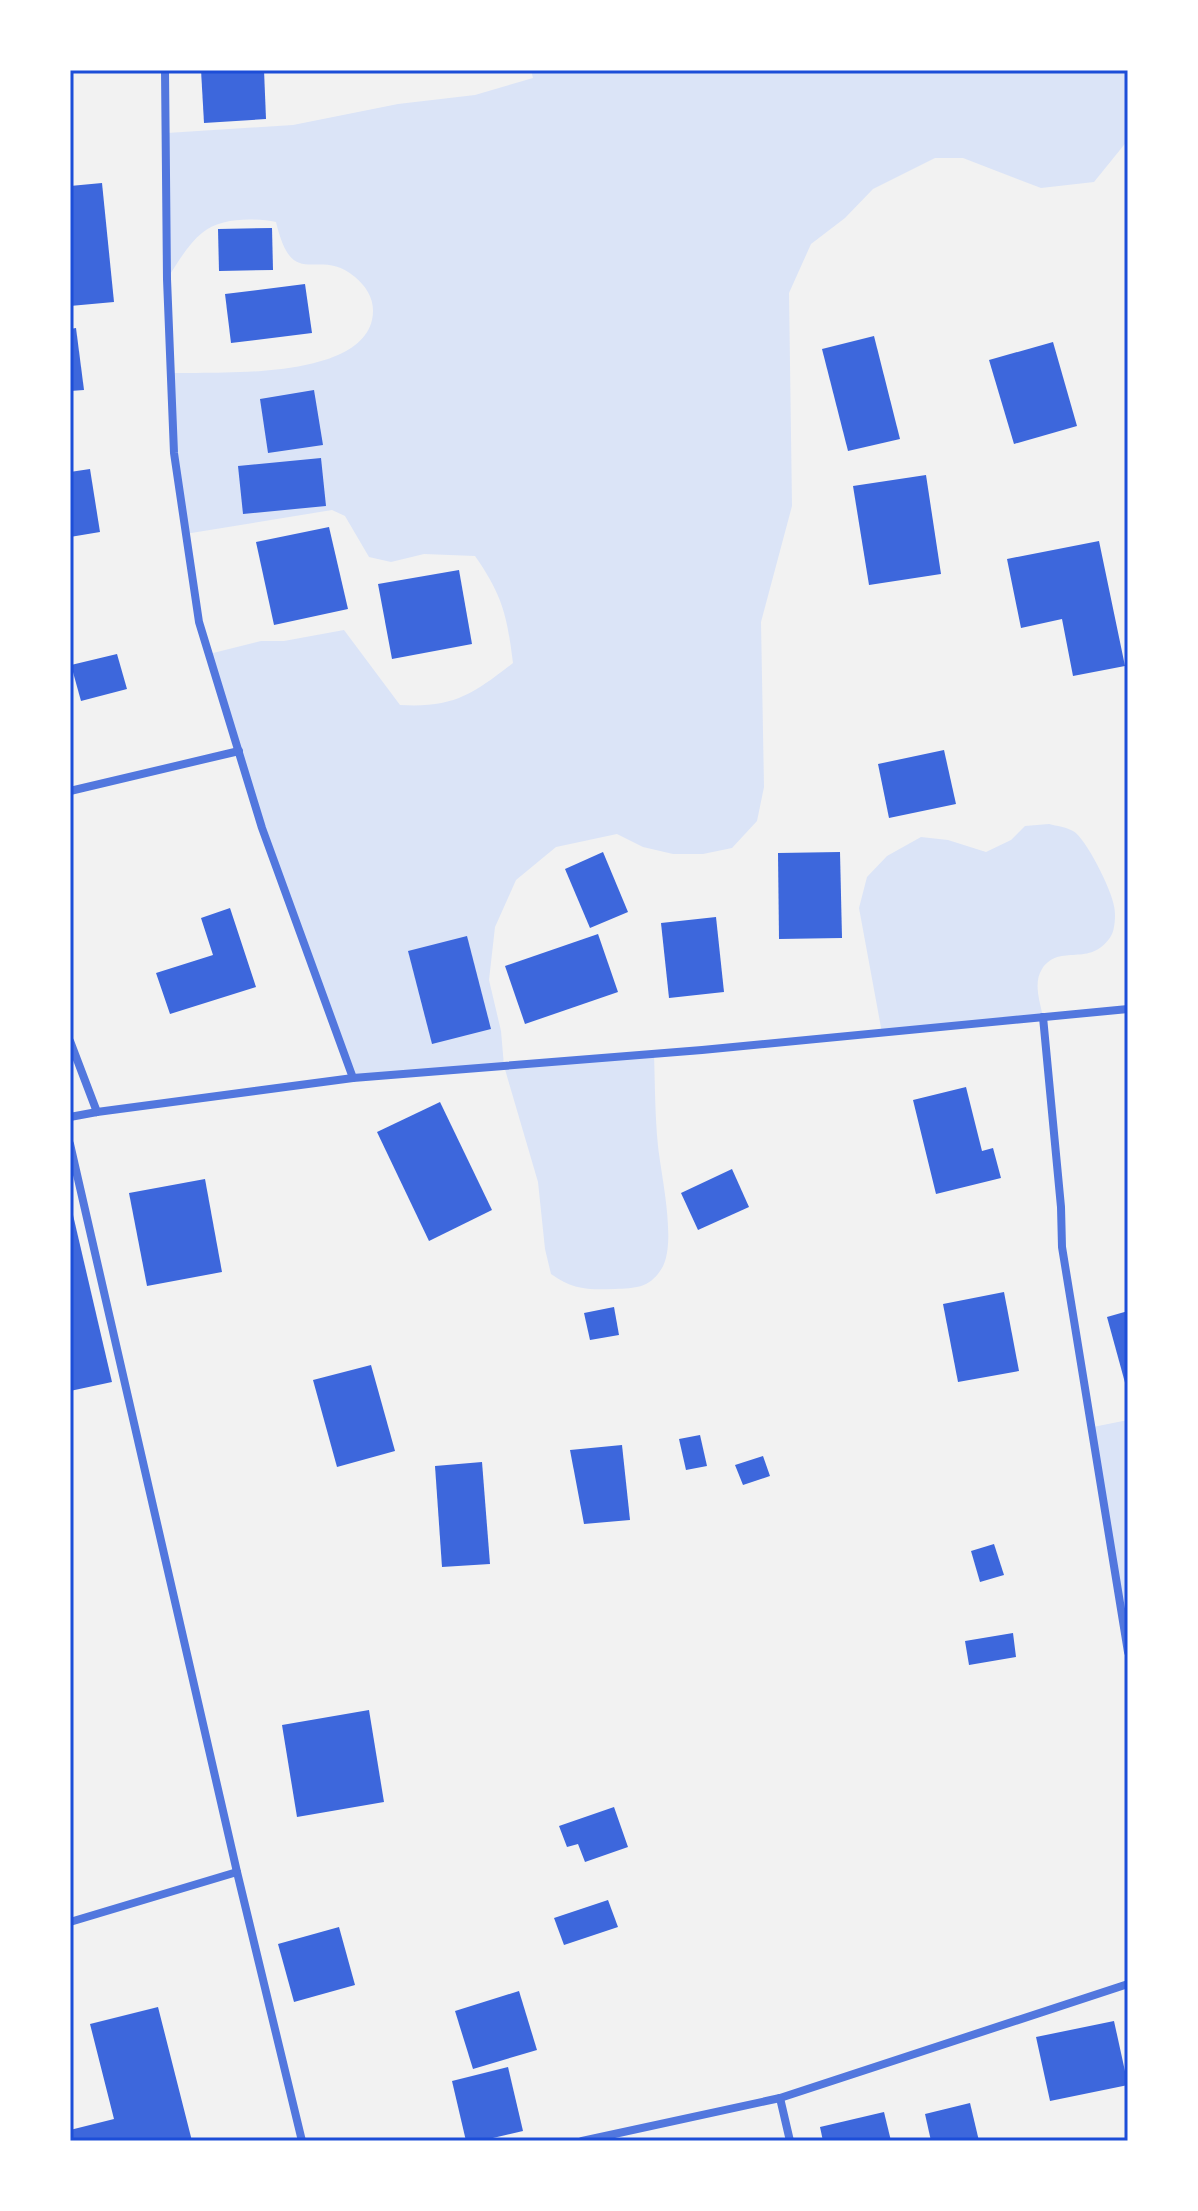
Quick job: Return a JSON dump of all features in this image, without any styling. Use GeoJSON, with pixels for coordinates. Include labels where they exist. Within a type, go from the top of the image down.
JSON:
{"type":"FeatureCollection","features":[{"type":"Feature","properties":{"kind":"street"},"geometry":{"type":"LineString","coordinates":[[165,70],[167,279],[174,453],[199,622],[262,828],[353,1078]]}},
{"type":"Feature","properties":{"kind":"street"},"geometry":{"type":"LineString","coordinates":[[70,791],[239,751]]}},
{"type":"Feature","properties":{"kind":"street"},"geometry":{"type":"LineString","coordinates":[[70,1117],[353,1078],[702,1050],[1128,1009]]}},
{"type":"Feature","properties":{"kind":"street"},"geometry":{"type":"LineString","coordinates":[[1043,1017],[1062,1247],[1128,1652]]}},
{"type":"Feature","properties":{"kind":"street"},"geometry":{"type":"LineString","coordinates":[[70,1041],[97,1112]]}},
{"type":"Feature","properties":{"kind":"street"},"geometry":{"type":"LineString","coordinates":[[70,1144],[302,2141]]}},
{"type":"Feature","properties":{"kind":"street"},"geometry":{"type":"LineString","coordinates":[[70,1922],[237,1872]]}},
{"type":"Feature","properties":{"kind":"street"},"geometry":{"type":"LineString","coordinates":[[582,2141],[780,2098],[1128,1984]]}},
{"type":"Feature","properties":{"kind":"street"},"geometry":{"type":"LineString","coordinates":[[780,2098],[790,2141]]}},
{"type":"Feature","properties":{"kind":"shaded area"},"geometry":{"type":"Polygon","coordinates":[[[531,70],[1128,70],[1128,140],[1094,182],[1041,188],[963,158],[935,158],[873,189],[845,218],[811,244],[789,293],[792,506],[761,622],[764,787],[757,821],[732,848],[703,854],[673,854],[643,847],[617,834],[556,847],[516,880],[495,927],[489,980],[501,1031],[504,1066],[353,1078],[262,828],[209,654],[261,641],[284,641],[344,630],[400,705],[434,704],[473,691],[513,663],[502,607],[475,556],[424,554],[391,562],[369,557],[345,516],[332,510],[185,534],[174,453],[171,373],[252,372],[315,363],[341,353],[361,339],[372,320],[373,307],[364,286],[341,268],[298,263],[290,256],[276,222],[238,220],[210,228],[192,243],[167,279],[167,133],[293,125],[398,104],[475,95],[533,78],[531,70]]]}},
{"type":"Feature","properties":{"kind":"shaded area"},"geometry":{"type":"Polygon","coordinates":[[[1049,824],[1073,831],[1098,866],[1114,906],[1115,922],[1111,936],[1094,951],[1057,957],[1042,969],[1038,986],[1043,1017],[882,1033],[859,908],[867,877],[887,856],[921,837],[948,840],[986,852],[1011,840],[1025,826],[1049,824]]]}},
{"type":"Feature","properties":{"kind":"shaded area"},"geometry":{"type":"Polygon","coordinates":[[[654,1054],[657,1135],[667,1208],[668,1242],[662,1268],[653,1280],[630,1288],[589,1289],[574,1286],[551,1274],[545,1249],[538,1182],[504,1066],[654,1054]]]}},
{"type":"Feature","properties":{"kind":"shaded area"},"geometry":{"type":"Polygon","coordinates":[[[1128,1420],[1128,1652],[1093,1427],[1128,1420]]]}},
{"type":"Feature","properties":{"kind":"building"},"geometry":{"type":"Polygon","coordinates":[[[201,70],[264,70],[266,119],[204,123],[201,70]]]}},
{"type":"Feature","properties":{"kind":"building"},"geometry":{"type":"Polygon","coordinates":[[[102,183],[114,302],[70,306],[70,186],[102,183]]]}},
{"type":"Feature","properties":{"kind":"building"},"geometry":{"type":"Polygon","coordinates":[[[272,228],[273,270],[219,271],[218,229],[272,228]]]}},
{"type":"Feature","properties":{"kind":"building"},"geometry":{"type":"Polygon","coordinates":[[[305,284],[312,333],[231,343],[225,294],[305,284]]]}},
{"type":"Feature","properties":{"kind":"building"},"geometry":{"type":"Polygon","coordinates":[[[76,328],[84,390],[70,391],[70,329],[76,328]]]}},
{"type":"Feature","properties":{"kind":"building"},"geometry":{"type":"Polygon","coordinates":[[[874,336],[900,439],[848,451],[822,349],[874,336]]]}},
{"type":"Feature","properties":{"kind":"building"},"geometry":{"type":"Polygon","coordinates":[[[1053,342],[1077,426],[1014,444],[989,360],[1053,342]]]}},
{"type":"Feature","properties":{"kind":"building"},"geometry":{"type":"Polygon","coordinates":[[[314,390],[323,445],[268,453],[260,399],[314,390]]]}},
{"type":"Feature","properties":{"kind":"building"},"geometry":{"type":"Polygon","coordinates":[[[321,458],[326,506],[243,514],[238,466],[321,458]]]}},
{"type":"Feature","properties":{"kind":"building"},"geometry":{"type":"Polygon","coordinates":[[[90,469],[100,532],[70,537],[70,472],[90,469]]]}},
{"type":"Feature","properties":{"kind":"building"},"geometry":{"type":"Polygon","coordinates":[[[926,475],[941,574],[869,585],[853,486],[926,475]]]}},
{"type":"Feature","properties":{"kind":"building"},"geometry":{"type":"Polygon","coordinates":[[[329,527],[348,609],[274,625],[256,542],[329,527]]]}},
{"type":"Feature","properties":{"kind":"building"},"geometry":{"type":"Polygon","coordinates":[[[1099,541],[1125,666],[1073,676],[1062,619],[1021,628],[1007,559],[1099,541]]]}},
{"type":"Feature","properties":{"kind":"building"},"geometry":{"type":"Polygon","coordinates":[[[459,570],[472,644],[392,659],[378,584],[459,570]]]}},
{"type":"Feature","properties":{"kind":"building"},"geometry":{"type":"Polygon","coordinates":[[[117,654],[127,689],[81,701],[71,665],[117,654]]]}},
{"type":"Feature","properties":{"kind":"building"},"geometry":{"type":"Polygon","coordinates":[[[944,750],[956,804],[889,818],[878,764],[944,750]]]}},
{"type":"Feature","properties":{"kind":"building"},"geometry":{"type":"Polygon","coordinates":[[[603,852],[628,912],[590,928],[565,869],[603,852]]]}},
{"type":"Feature","properties":{"kind":"building"},"geometry":{"type":"Polygon","coordinates":[[[840,852],[842,938],[779,939],[778,853],[840,852]]]}},
{"type":"Feature","properties":{"kind":"building"},"geometry":{"type":"Polygon","coordinates":[[[230,908],[256,987],[170,1014],[156,973],[213,955],[201,918],[230,908]]]}},
{"type":"Feature","properties":{"kind":"building"},"geometry":{"type":"Polygon","coordinates":[[[716,917],[724,992],[669,998],[661,923],[716,917]]]}},
{"type":"Feature","properties":{"kind":"building"},"geometry":{"type":"Polygon","coordinates":[[[598,934],[618,992],[525,1024],[505,966],[598,934]]]}},
{"type":"Feature","properties":{"kind":"building"},"geometry":{"type":"Polygon","coordinates":[[[467,936],[491,1029],[432,1044],[408,951],[467,936]]]}},
{"type":"Feature","properties":{"kind":"building"},"geometry":{"type":"Polygon","coordinates":[[[966,1087],[982,1151],[993,1148],[1001,1178],[936,1194],[913,1100],[966,1087]]]}},
{"type":"Feature","properties":{"kind":"building"},"geometry":{"type":"Polygon","coordinates":[[[440,1102],[492,1210],[429,1241],[377,1132],[440,1102]]]}},
{"type":"Feature","properties":{"kind":"building"},"geometry":{"type":"Polygon","coordinates":[[[732,1169],[749,1207],[698,1230],[681,1193],[732,1169]]]}},
{"type":"Feature","properties":{"kind":"building"},"geometry":{"type":"Polygon","coordinates":[[[205,1179],[222,1272],[147,1286],[129,1193],[205,1179]]]}},
{"type":"Feature","properties":{"kind":"building"},"geometry":{"type":"Polygon","coordinates":[[[70,1202],[112,1382],[70,1391],[70,1202]]]}},
{"type":"Feature","properties":{"kind":"building"},"geometry":{"type":"Polygon","coordinates":[[[1004,1292],[1019,1371],[958,1382],[943,1304],[1004,1292]]]}},
{"type":"Feature","properties":{"kind":"building"},"geometry":{"type":"Polygon","coordinates":[[[614,1307],[619,1335],[590,1340],[584,1313],[614,1307]]]}},
{"type":"Feature","properties":{"kind":"building"},"geometry":{"type":"Polygon","coordinates":[[[1128,1311],[1128,1390],[1127,1390],[1107,1317],[1128,1311]]]}},
{"type":"Feature","properties":{"kind":"building"},"geometry":{"type":"Polygon","coordinates":[[[371,1365],[395,1451],[337,1467],[313,1380],[371,1365]]]}},
{"type":"Feature","properties":{"kind":"building"},"geometry":{"type":"Polygon","coordinates":[[[700,1435],[707,1466],[686,1470],[679,1439],[700,1435]]]}},
{"type":"Feature","properties":{"kind":"building"},"geometry":{"type":"Polygon","coordinates":[[[622,1445],[630,1520],[584,1524],[570,1450],[622,1445]]]}},
{"type":"Feature","properties":{"kind":"building"},"geometry":{"type":"Polygon","coordinates":[[[763,1456],[770,1476],[743,1485],[735,1465],[763,1456]]]}},
{"type":"Feature","properties":{"kind":"building"},"geometry":{"type":"Polygon","coordinates":[[[482,1462],[490,1564],[442,1567],[435,1466],[482,1462]]]}},
{"type":"Feature","properties":{"kind":"building"},"geometry":{"type":"Polygon","coordinates":[[[994,1544],[1004,1575],[980,1582],[971,1551],[994,1544]]]}},
{"type":"Feature","properties":{"kind":"building"},"geometry":{"type":"Polygon","coordinates":[[[1013,1633],[1016,1657],[969,1665],[965,1641],[1013,1633]]]}},
{"type":"Feature","properties":{"kind":"building"},"geometry":{"type":"Polygon","coordinates":[[[369,1710],[384,1802],[297,1817],[282,1725],[369,1710]]]}},
{"type":"Feature","properties":{"kind":"building"},"geometry":{"type":"Polygon","coordinates":[[[614,1807],[628,1847],[585,1862],[578,1844],[567,1847],[559,1826],[614,1807]]]}},
{"type":"Feature","properties":{"kind":"building"},"geometry":{"type":"Polygon","coordinates":[[[608,1900],[618,1927],[564,1945],[554,1918],[608,1900]]]}},
{"type":"Feature","properties":{"kind":"building"},"geometry":{"type":"Polygon","coordinates":[[[339,1927],[355,1985],[294,2002],[278,1944],[339,1927]]]}},
{"type":"Feature","properties":{"kind":"building"},"geometry":{"type":"Polygon","coordinates":[[[519,1991],[537,2050],[473,2069],[455,2011],[519,1991]]]}},
{"type":"Feature","properties":{"kind":"building"},"geometry":{"type":"Polygon","coordinates":[[[158,2007],[192,2141],[70,2141],[70,2130],[114,2119],[90,2024],[158,2007]]]}},
{"type":"Feature","properties":{"kind":"building"},"geometry":{"type":"Polygon","coordinates":[[[1114,2021],[1128,2085],[1050,2101],[1036,2037],[1114,2021]]]}},
{"type":"Feature","properties":{"kind":"building"},"geometry":{"type":"Polygon","coordinates":[[[508,2067],[523,2131],[480,2141],[466,2141],[452,2081],[508,2067]]]}},
{"type":"Feature","properties":{"kind":"building"},"geometry":{"type":"Polygon","coordinates":[[[970,2103],[979,2141],[931,2141],[925,2114],[970,2103]]]}},
{"type":"Feature","properties":{"kind":"building"},"geometry":{"type":"Polygon","coordinates":[[[884,2112],[891,2141],[823,2141],[820,2127],[884,2112]]]}}]}
